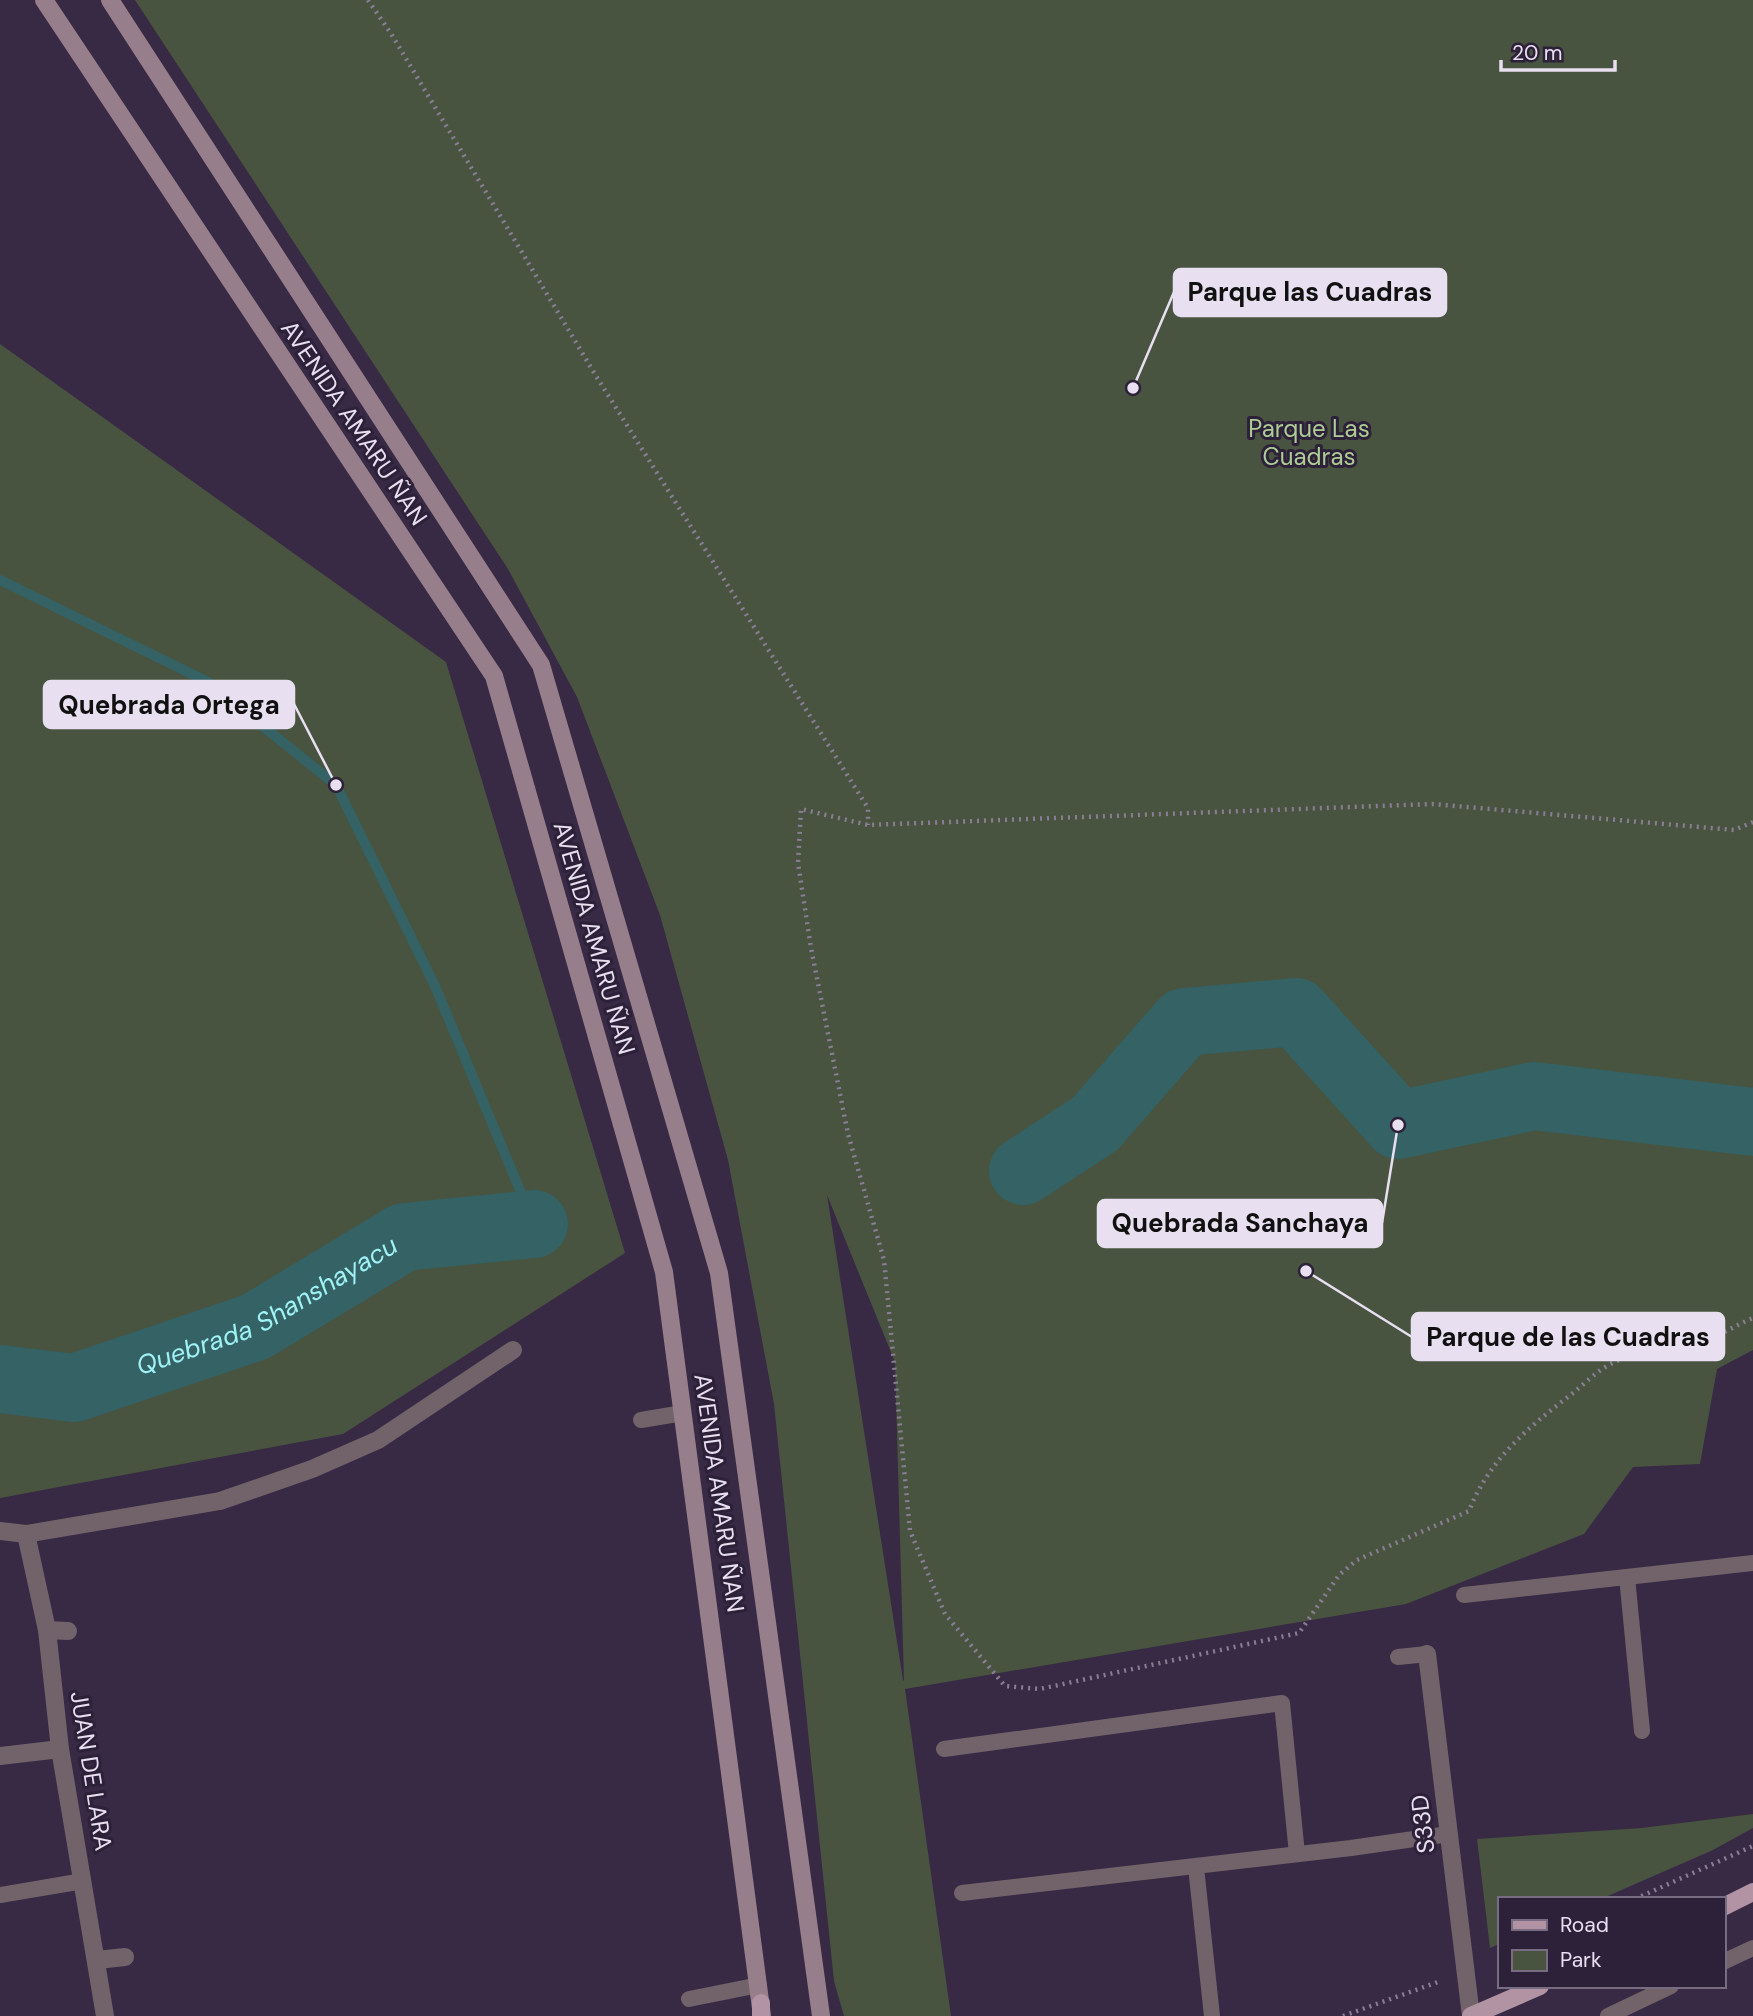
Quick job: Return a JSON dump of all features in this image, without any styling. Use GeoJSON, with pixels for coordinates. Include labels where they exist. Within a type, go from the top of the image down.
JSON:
{"type":"FeatureCollection","features":[{"type":"Feature","properties":{"kind":"main road","name":"AVENIDA AMARU ÑAN"},"geometry":{"type":"LineString","coordinates":[[44,0],[494,676],[664,1272],[761,2005]]}},
{"type":"Feature","properties":{"kind":"main road","name":"AVENIDA AMARU ÑAN"},"geometry":{"type":"LineString","coordinates":[[110,0],[541,665],[719,1273],[821,2016]]}},
{"type":"Feature","properties":{"kind":"main road"},"geometry":{"type":"LineString","coordinates":[[1725,1906],[1753,1892]]}},
{"type":"Feature","properties":{"kind":"main road"},"geometry":{"type":"LineString","coordinates":[[1471,2016],[1535,1988]]}},
{"type":"Feature","properties":{"kind":"street"},"geometry":{"type":"LineString","coordinates":[[0,1531],[26,1534],[220,1501],[312,1469],[378,1440],[513,1350]]}},
{"type":"Feature","properties":{"kind":"street","name":"JUAN DE LARA"},"geometry":{"type":"LineString","coordinates":[[26,1534],[47,1630],[60,1749],[105,2016]]}},
{"type":"Feature","properties":{"kind":"street"},"geometry":{"type":"LineString","coordinates":[[47,1630],[68,1631]]}},
{"type":"Feature","properties":{"kind":"street","name":"S33D"},"geometry":{"type":"LineString","coordinates":[[1427,1654],[1471,2016]]}},
{"type":"Feature","properties":{"kind":"street"},"geometry":{"type":"LineString","coordinates":[[0,1756],[60,1749]]}},
{"type":"Feature","properties":{"kind":"street"},"geometry":{"type":"LineString","coordinates":[[97,1960],[124,1957]]}},
{"type":"Feature","properties":{"kind":"lane"},"geometry":{"type":"LineString","coordinates":[[641,1420],[683,1413]]}},
{"type":"Feature","properties":{"kind":"lane"},"geometry":{"type":"LineString","coordinates":[[1464,1595],[1753,1563]]}},
{"type":"Feature","properties":{"kind":"lane"},"geometry":{"type":"LineString","coordinates":[[1627,1577],[1642,1731]]}},
{"type":"Feature","properties":{"kind":"lane","name":"S33D"},"geometry":{"type":"LineString","coordinates":[[1398,1657],[1427,1654]]}},
{"type":"Feature","properties":{"kind":"lane"},"geometry":{"type":"LineString","coordinates":[[944,1749],[1282,1703],[1297,1854]]}},
{"type":"Feature","properties":{"kind":"lane"},"geometry":{"type":"LineString","coordinates":[[962,1894],[1449,1834]]}},
{"type":"Feature","properties":{"kind":"lane"},"geometry":{"type":"LineString","coordinates":[[1196,1867],[1212,2016]]}},
{"type":"Feature","properties":{"kind":"lane"},"geometry":{"type":"LineString","coordinates":[[0,1895],[83,1881]]}},
{"type":"Feature","properties":{"kind":"lane"},"geometry":{"type":"LineString","coordinates":[[1725,1961],[1753,1948]]}},
{"type":"Feature","properties":{"kind":"lane"},"geometry":{"type":"LineString","coordinates":[[1608,2016],[1667,1988]]}},
{"type":"Feature","properties":{"kind":"lane"},"geometry":{"type":"LineString","coordinates":[[688,1998],[761,2005]]}},
{"type":"Feature","properties":{"kind":"path"},"geometry":{"type":"LineString","coordinates":[[368,0],[390,32],[596,376],[869,808],[868,825]]}},
{"type":"Feature","properties":{"kind":"path"},"geometry":{"type":"LineString","coordinates":[[1753,822],[1734,830],[1432,804],[868,825],[801,809],[798,863],[811,948],[848,1134],[884,1260],[910,1531],[945,1614],[1005,1686],[1040,1689],[1299,1633],[1339,1575],[1357,1560],[1469,1511],[1477,1489],[1497,1461],[1529,1426],[1607,1366],[1670,1346],[1708,1339],[1753,1318]]}},
{"type":"Feature","properties":{"kind":"path"},"geometry":{"type":"LineString","coordinates":[[1639,1897],[1753,1846]]}},
{"type":"Feature","properties":{"kind":"path"},"geometry":{"type":"LineString","coordinates":[[1343,2016],[1465,1972]]}},
{"type":"Feature","properties":{"kind":"green space","name":"Parque Las Cuadras"},"geometry":{"type":"Polygon","coordinates":[[[135,0],[1753,0],[1753,1350],[1717,1369],[1700,1464],[1633,1467],[1584,1534],[1406,1604],[905,1689],[951,2016],[844,2016],[834,1981],[774,1404],[728,1160],[660,915],[577,697],[508,569],[135,0]],[[827,1195],[904,1681],[895,1362],[827,1195]]]}},
{"type":"Feature","properties":{"kind":"green space"},"geometry":{"type":"Polygon","coordinates":[[[0,344],[446,662],[625,1253],[343,1434],[0,1498],[0,344]]]}},
{"type":"Feature","properties":{"kind":"green space"},"geometry":{"type":"Polygon","coordinates":[[[1753,1814],[1753,1828],[1713,1850],[1606,1897],[1498,1897],[1498,1944],[1490,1948],[1477,1839],[1642,1828],[1753,1814]]]}},
{"type":"Feature","properties":{"kind":"waterway"},"geometry":{"type":"LineString","coordinates":[[0,580],[208,682],[336,785],[435,986],[534,1224]]}},
{"type":"Feature","properties":{"kind":"waterway"},"geometry":{"type":"LineString","coordinates":[[1023,1171],[1095,1124],[1184,1022],[1296,1012],[1398,1125],[1534,1096],[1753,1122]]}},
{"type":"Feature","properties":{"kind":"waterway","name":"Quebrada Shanshayacu"},"geometry":{"type":"LineString","coordinates":[[0,1379],[74,1388],[255,1327],[404,1237],[534,1224]]}},
{"type":"Feature","properties":{"kind":"place","name":"Parque las Cuadras"},"geometry":{"type":"Point","coordinates":[1133,388]}},
{"type":"Feature","properties":{"kind":"place","name":"Quebrada Ortega"},"geometry":{"type":"Point","coordinates":[336,785]}},
{"type":"Feature","properties":{"kind":"place","name":"Quebrada Sanchaya"},"geometry":{"type":"Point","coordinates":[1398,1125]}},
{"type":"Feature","properties":{"kind":"place","name":"Parque de las Cuadras"},"geometry":{"type":"Point","coordinates":[1306,1271]}}]}
